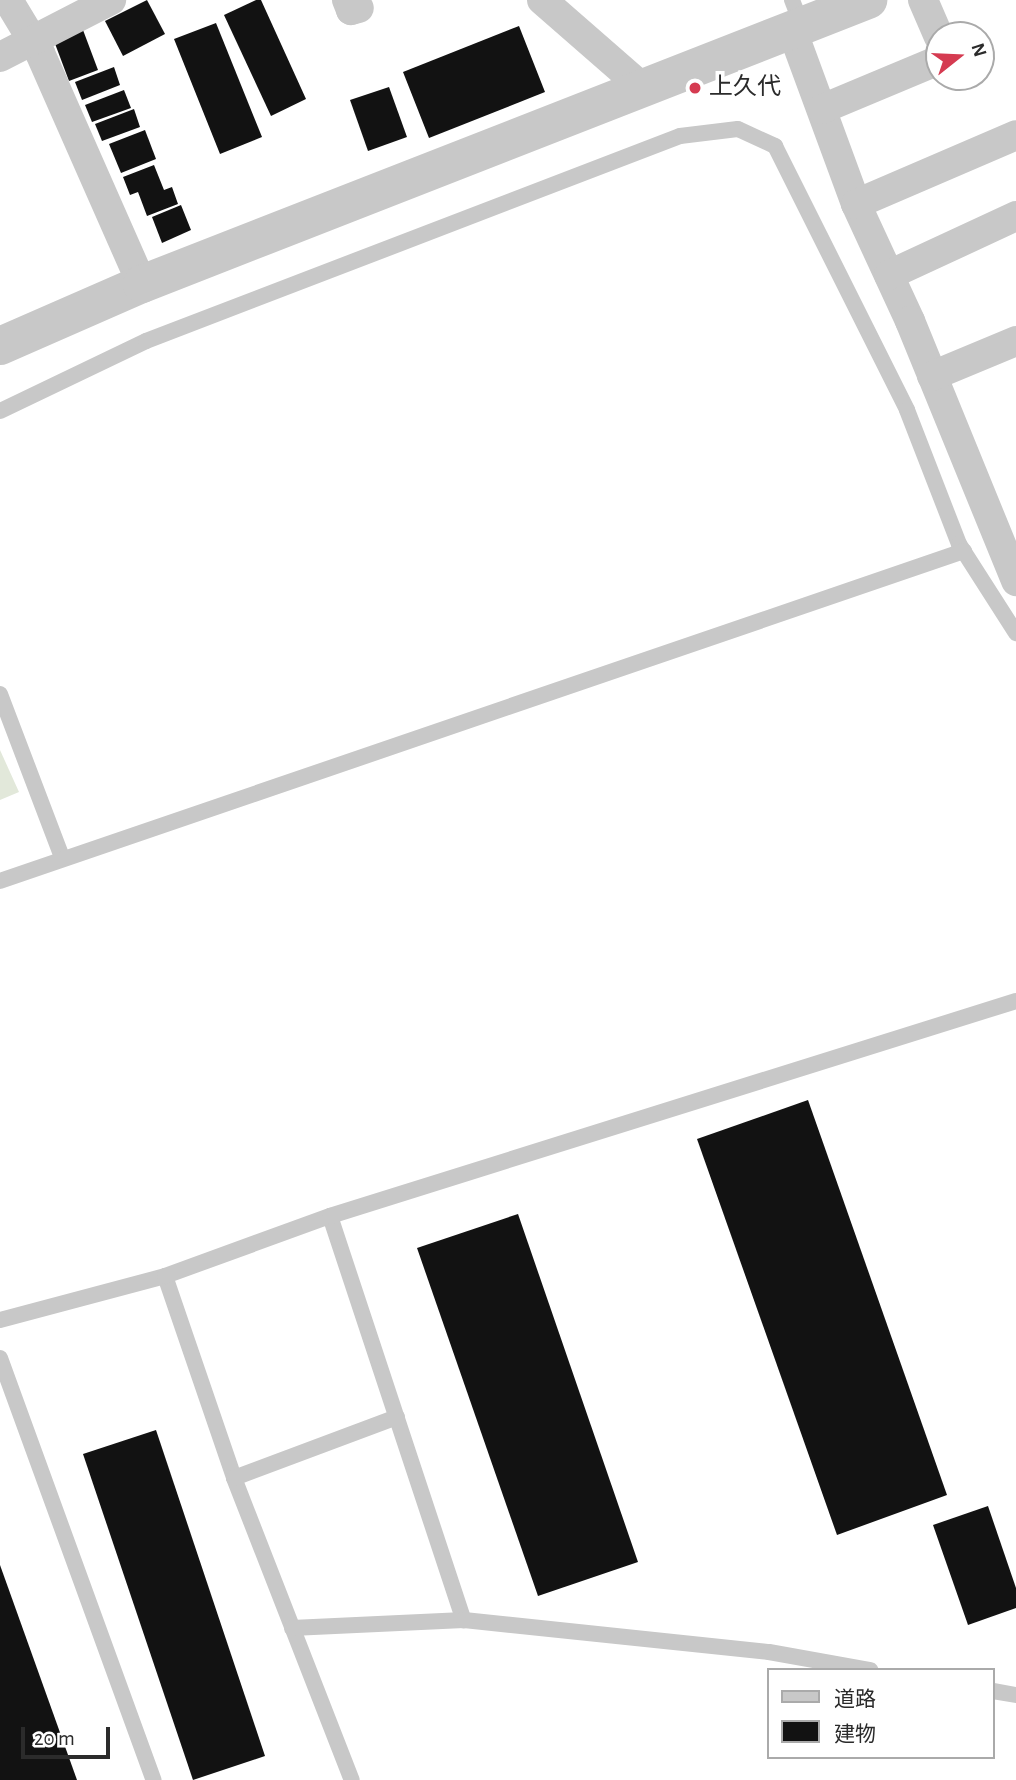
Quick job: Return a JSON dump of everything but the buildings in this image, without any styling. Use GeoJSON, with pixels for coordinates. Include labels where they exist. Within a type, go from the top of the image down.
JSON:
{"type":"FeatureCollection","features":[{"type":"Feature","properties":{"kind":"street"},"geometry":{"type":"LineString","coordinates":[[8,0],[33,41],[104,190],[142,284]]}},
{"type":"Feature","properties":{"kind":"street"},"geometry":{"type":"LineString","coordinates":[[0,57],[111,0]]}},
{"type":"Feature","properties":{"kind":"street"},"geometry":{"type":"LineString","coordinates":[[542,0],[644,89]]}},
{"type":"Feature","properties":{"kind":"street"},"geometry":{"type":"LineString","coordinates":[[0,346],[142,284],[644,89],[795,19],[867,0]]}},
{"type":"Feature","properties":{"kind":"street"},"geometry":{"type":"LineString","coordinates":[[923,0],[932,21]]}},
{"type":"Feature","properties":{"kind":"street"},"geometry":{"type":"LineString","coordinates":[[795,19],[822,109],[856,204],[1007,541],[1016,581]]}},
{"type":"Feature","properties":{"kind":"street"},"geometry":{"type":"LineString","coordinates":[[822,109],[925,66]]}},
{"type":"Feature","properties":{"kind":"street"},"geometry":{"type":"LineString","coordinates":[[856,204],[1016,135]]}},
{"type":"Feature","properties":{"kind":"street"},"geometry":{"type":"LineString","coordinates":[[889,275],[1016,216]]}},
{"type":"Feature","properties":{"kind":"street"},"geometry":{"type":"LineString","coordinates":[[932,376],[1016,341]]}},
{"type":"Feature","properties":{"kind":"lane"},"geometry":{"type":"LineString","coordinates":[[0,411],[146,341],[680,136],[738,129],[775,146],[906,410],[964,551],[1016,633]]}},
{"type":"Feature","properties":{"kind":"lane"},"geometry":{"type":"LineString","coordinates":[[0,881],[62,857],[964,551]]}},
{"type":"Feature","properties":{"kind":"lane"},"geometry":{"type":"LineString","coordinates":[[0,694],[62,857]]}},
{"type":"Feature","properties":{"kind":"lane"},"geometry":{"type":"LineString","coordinates":[[0,1320],[165,1276],[330,1216],[1016,1001]]}},
{"type":"Feature","properties":{"kind":"lane"},"geometry":{"type":"LineString","coordinates":[[330,1216],[464,1620]]}},
{"type":"Feature","properties":{"kind":"lane"},"geometry":{"type":"LineString","coordinates":[[165,1276],[234,1478],[352,1780]]}},
{"type":"Feature","properties":{"kind":"lane"},"geometry":{"type":"LineString","coordinates":[[0,1358],[154,1780]]}},
{"type":"Feature","properties":{"kind":"lane"},"geometry":{"type":"LineString","coordinates":[[234,1478],[397,1417]]}},
{"type":"Feature","properties":{"kind":"lane"},"geometry":{"type":"LineString","coordinates":[[292,1628],[464,1620],[769,1652],[859,1668]]}},
{"type":"Feature","properties":{"kind":"lane"},"geometry":{"type":"LineString","coordinates":[[995,1691],[1016,1695]]}},
{"type":"Feature","properties":{"kind":"shaded area"},"geometry":{"type":"Polygon","coordinates":[[[0,750],[19,792],[0,800],[0,750]]]}},
{"type":"Feature","properties":{"kind":"place","name":"上久代"},"geometry":{"type":"Point","coordinates":[695,88]}}]}
